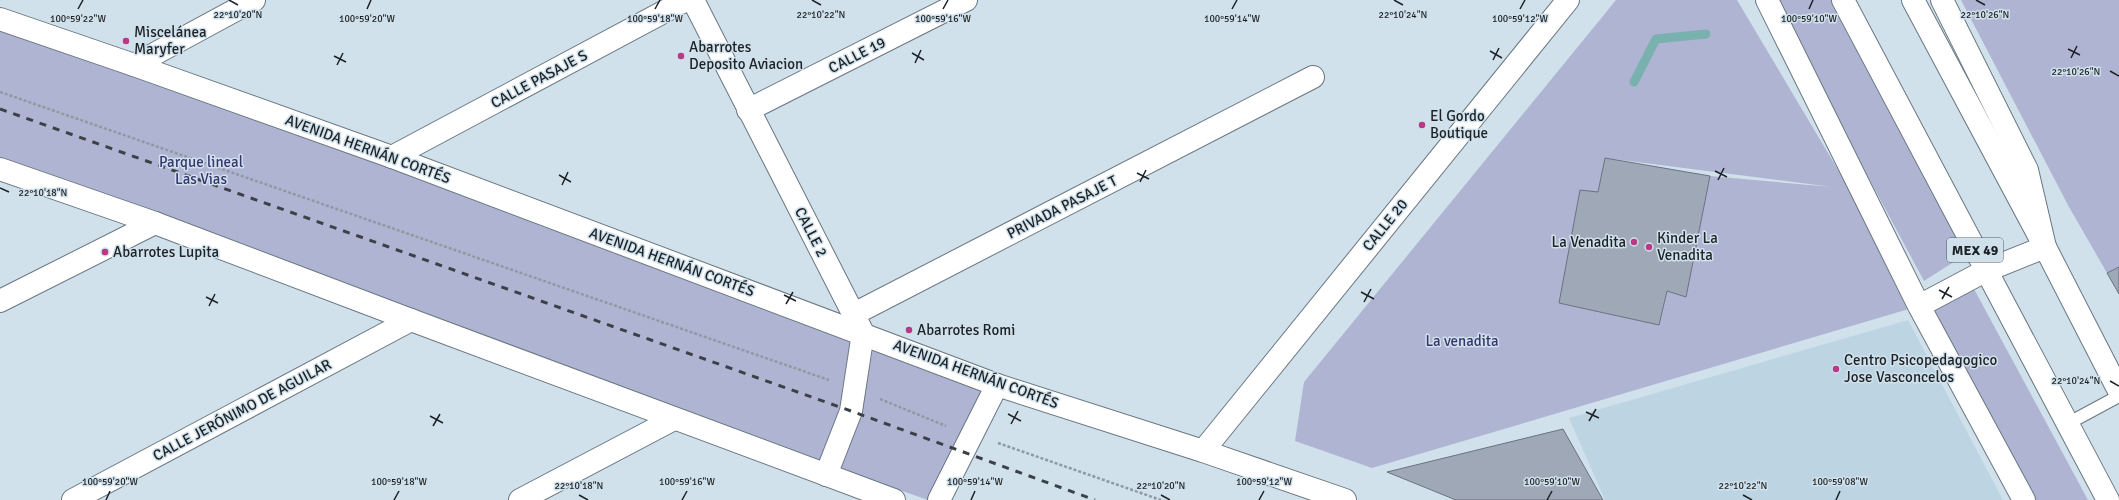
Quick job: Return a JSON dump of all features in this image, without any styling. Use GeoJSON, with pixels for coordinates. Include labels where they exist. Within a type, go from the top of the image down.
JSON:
{"type":"FeatureCollection","features":[{"type":"Feature","properties":{"kind":"street"},"geometry":{"type":"LineString","coordinates":[[134,65],[254,0]]}},
{"type":"Feature","properties":{"kind":"street","name":"CALLE PASAJE S"},"geometry":{"type":"LineString","coordinates":[[392,157],[686,0]]}},
{"type":"Feature","properties":{"kind":"street","name":"CALLE 2"},"geometry":{"type":"LineString","coordinates":[[693,0],[858,324]]}},
{"type":"Feature","properties":{"kind":"street","name":"CALLE 19"},"geometry":{"type":"LineString","coordinates":[[748,110],[966,0]]}},
{"type":"Feature","properties":{"kind":"street","name":"CALLE 20"},"geometry":{"type":"LineString","coordinates":[[1202,451],[1568,0]]}},
{"type":"Feature","properties":{"kind":"street"},"geometry":{"type":"LineString","coordinates":[[1767,0],[1919,306],[2024,500]]}},
{"type":"Feature","properties":{"kind":"street","name":"MEX 49"},"geometry":{"type":"LineString","coordinates":[[1843,0],[1985,271],[2108,500]]}},
{"type":"Feature","properties":{"kind":"street"},"geometry":{"type":"LineString","coordinates":[[1913,0],[2045,247],[2119,391]]}},
{"type":"Feature","properties":{"kind":"street"},"geometry":{"type":"LineString","coordinates":[[1942,0],[2027,170],[2045,247]]}},
{"type":"Feature","properties":{"kind":"street","name":"AVENIDA HERNÁN CORTÉS"},"geometry":{"type":"LineString","coordinates":[[0,19],[134,65],[858,324],[997,385],[1202,451],[1345,500]]}},
{"type":"Feature","properties":{"kind":"street","name":"PRIVADA PASAJE T"},"geometry":{"type":"LineString","coordinates":[[858,324],[1313,77]]}},
{"type":"Feature","properties":{"kind":"street"},"geometry":{"type":"LineString","coordinates":[[0,169],[156,223],[674,419],[894,500]]}},
{"type":"Feature","properties":{"kind":"street"},"geometry":{"type":"LineString","coordinates":[[0,301],[156,223]]}},
{"type":"Feature","properties":{"kind":"street"},"geometry":{"type":"LineString","coordinates":[[1919,306],[1985,271],[2045,247]]}},
{"type":"Feature","properties":{"kind":"street","name":"CALLE JERÓNIMO DE AGUILAR"},"geometry":{"type":"LineString","coordinates":[[73,500],[411,320]]}},
{"type":"Feature","properties":{"kind":"street"},"geometry":{"type":"LineString","coordinates":[[826,475],[851,411],[858,324]]}},
{"type":"Feature","properties":{"kind":"street"},"geometry":{"type":"LineString","coordinates":[[939,500],[997,385]]}},
{"type":"Feature","properties":{"kind":"street"},"geometry":{"type":"LineString","coordinates":[[520,500],[674,419]]}},
{"type":"Feature","properties":{"kind":"lane"},"geometry":{"type":"LineString","coordinates":[[2067,424],[2119,396]]}},
{"type":"Feature","properties":{"kind":"path"},"geometry":{"type":"LineString","coordinates":[[0,92],[854,388],[961,432],[1161,500]]}},
{"type":"Feature","properties":{"kind":"shaded area","name":"Centro Psicopedagogico Jose Vasconcelos"},"geometry":{"type":"Polygon","coordinates":[[[1908,320],[2003,500],[1605,500],[1569,418],[1908,320]]]}},
{"type":"Feature","properties":{"kind":"green space","name":"La venadita"},"geometry":{"type":"Polygon","coordinates":[[[1616,0],[1737,0],[1919,306],[1372,468],[1295,441],[1304,382],[1616,0]],[[1605,158],[1598,192],[1559,303],[1659,325],[1667,291],[1686,297],[1710,176],[1832,187],[1605,158]]]}},
{"type":"Feature","properties":{"kind":"green space"},"geometry":{"type":"Polygon","coordinates":[[[1773,0],[1836,0],[1974,249],[1924,281],[1773,0]]]}},
{"type":"Feature","properties":{"kind":"green space"},"geometry":{"type":"Polygon","coordinates":[[[1961,0],[2119,0],[2119,267],[2107,273],[2069,207],[1961,0]]]}},
{"type":"Feature","properties":{"kind":"green space","name":"Parque lineal Las Vias"},"geometry":{"type":"Polygon","coordinates":[[[0,30],[380,163],[851,341],[843,385],[841,407],[820,460],[0,170],[0,30]]]}},
{"type":"Feature","properties":{"kind":"green space"},"geometry":{"type":"Polygon","coordinates":[[[1974,289],[2088,500],[2023,500],[1923,313],[1974,289]]]}},
{"type":"Feature","properties":{"kind":"green space"},"geometry":{"type":"Polygon","coordinates":[[[873,348],[984,391],[928,500],[840,469],[865,392],[873,348]]]}},
{"type":"Feature","properties":{"kind":"building","name":"La Venadita"},"geometry":{"type":"Polygon","coordinates":[[[1605,158],[1710,176],[1686,297],[1667,291],[1659,325],[1559,303],[1580,190],[1598,192],[1605,158]]]}},
{"type":"Feature","properties":{"kind":"building"},"geometry":{"type":"Polygon","coordinates":[[[2119,267],[2119,294],[2107,273],[2119,267]]]}},
{"type":"Feature","properties":{"kind":"building"},"geometry":{"type":"Polygon","coordinates":[[[1563,429],[1603,500],[1456,500],[1387,472],[1563,429]]]}},
{"type":"Feature","properties":{"kind":"waterway"},"geometry":{"type":"LineString","coordinates":[[1634,82],[1656,39],[1706,34]]}},
{"type":"Feature","properties":{"kind":"railway"},"geometry":{"type":"LineString","coordinates":[[0,109],[851,411],[1095,500]]}},
{"type":"Feature","properties":{"kind":"place","name":"Miscelánea Maryfer"},"geometry":{"type":"Point","coordinates":[126,41]}},
{"type":"Feature","properties":{"kind":"place","name":"Abarrotes Deposito Aviacion"},"geometry":{"type":"Point","coordinates":[681,56]}},
{"type":"Feature","properties":{"kind":"place","name":"El Gordo Boutique"},"geometry":{"type":"Point","coordinates":[1422,125]}},
{"type":"Feature","properties":{"kind":"place","name":"La Venadita"},"geometry":{"type":"Point","coordinates":[1634,242]}},
{"type":"Feature","properties":{"kind":"place","name":"Kinder La Venadita"},"geometry":{"type":"Point","coordinates":[1649,247]}},
{"type":"Feature","properties":{"kind":"place","name":"Abarrotes Lupita"},"geometry":{"type":"Point","coordinates":[105,252]}},
{"type":"Feature","properties":{"kind":"place","name":"Abarrotes Romi"},"geometry":{"type":"Point","coordinates":[909,330]}},
{"type":"Feature","properties":{"kind":"place","name":"Centro Psicopedagogico Jose Vasconcelos"},"geometry":{"type":"Point","coordinates":[1836,369]}}]}
